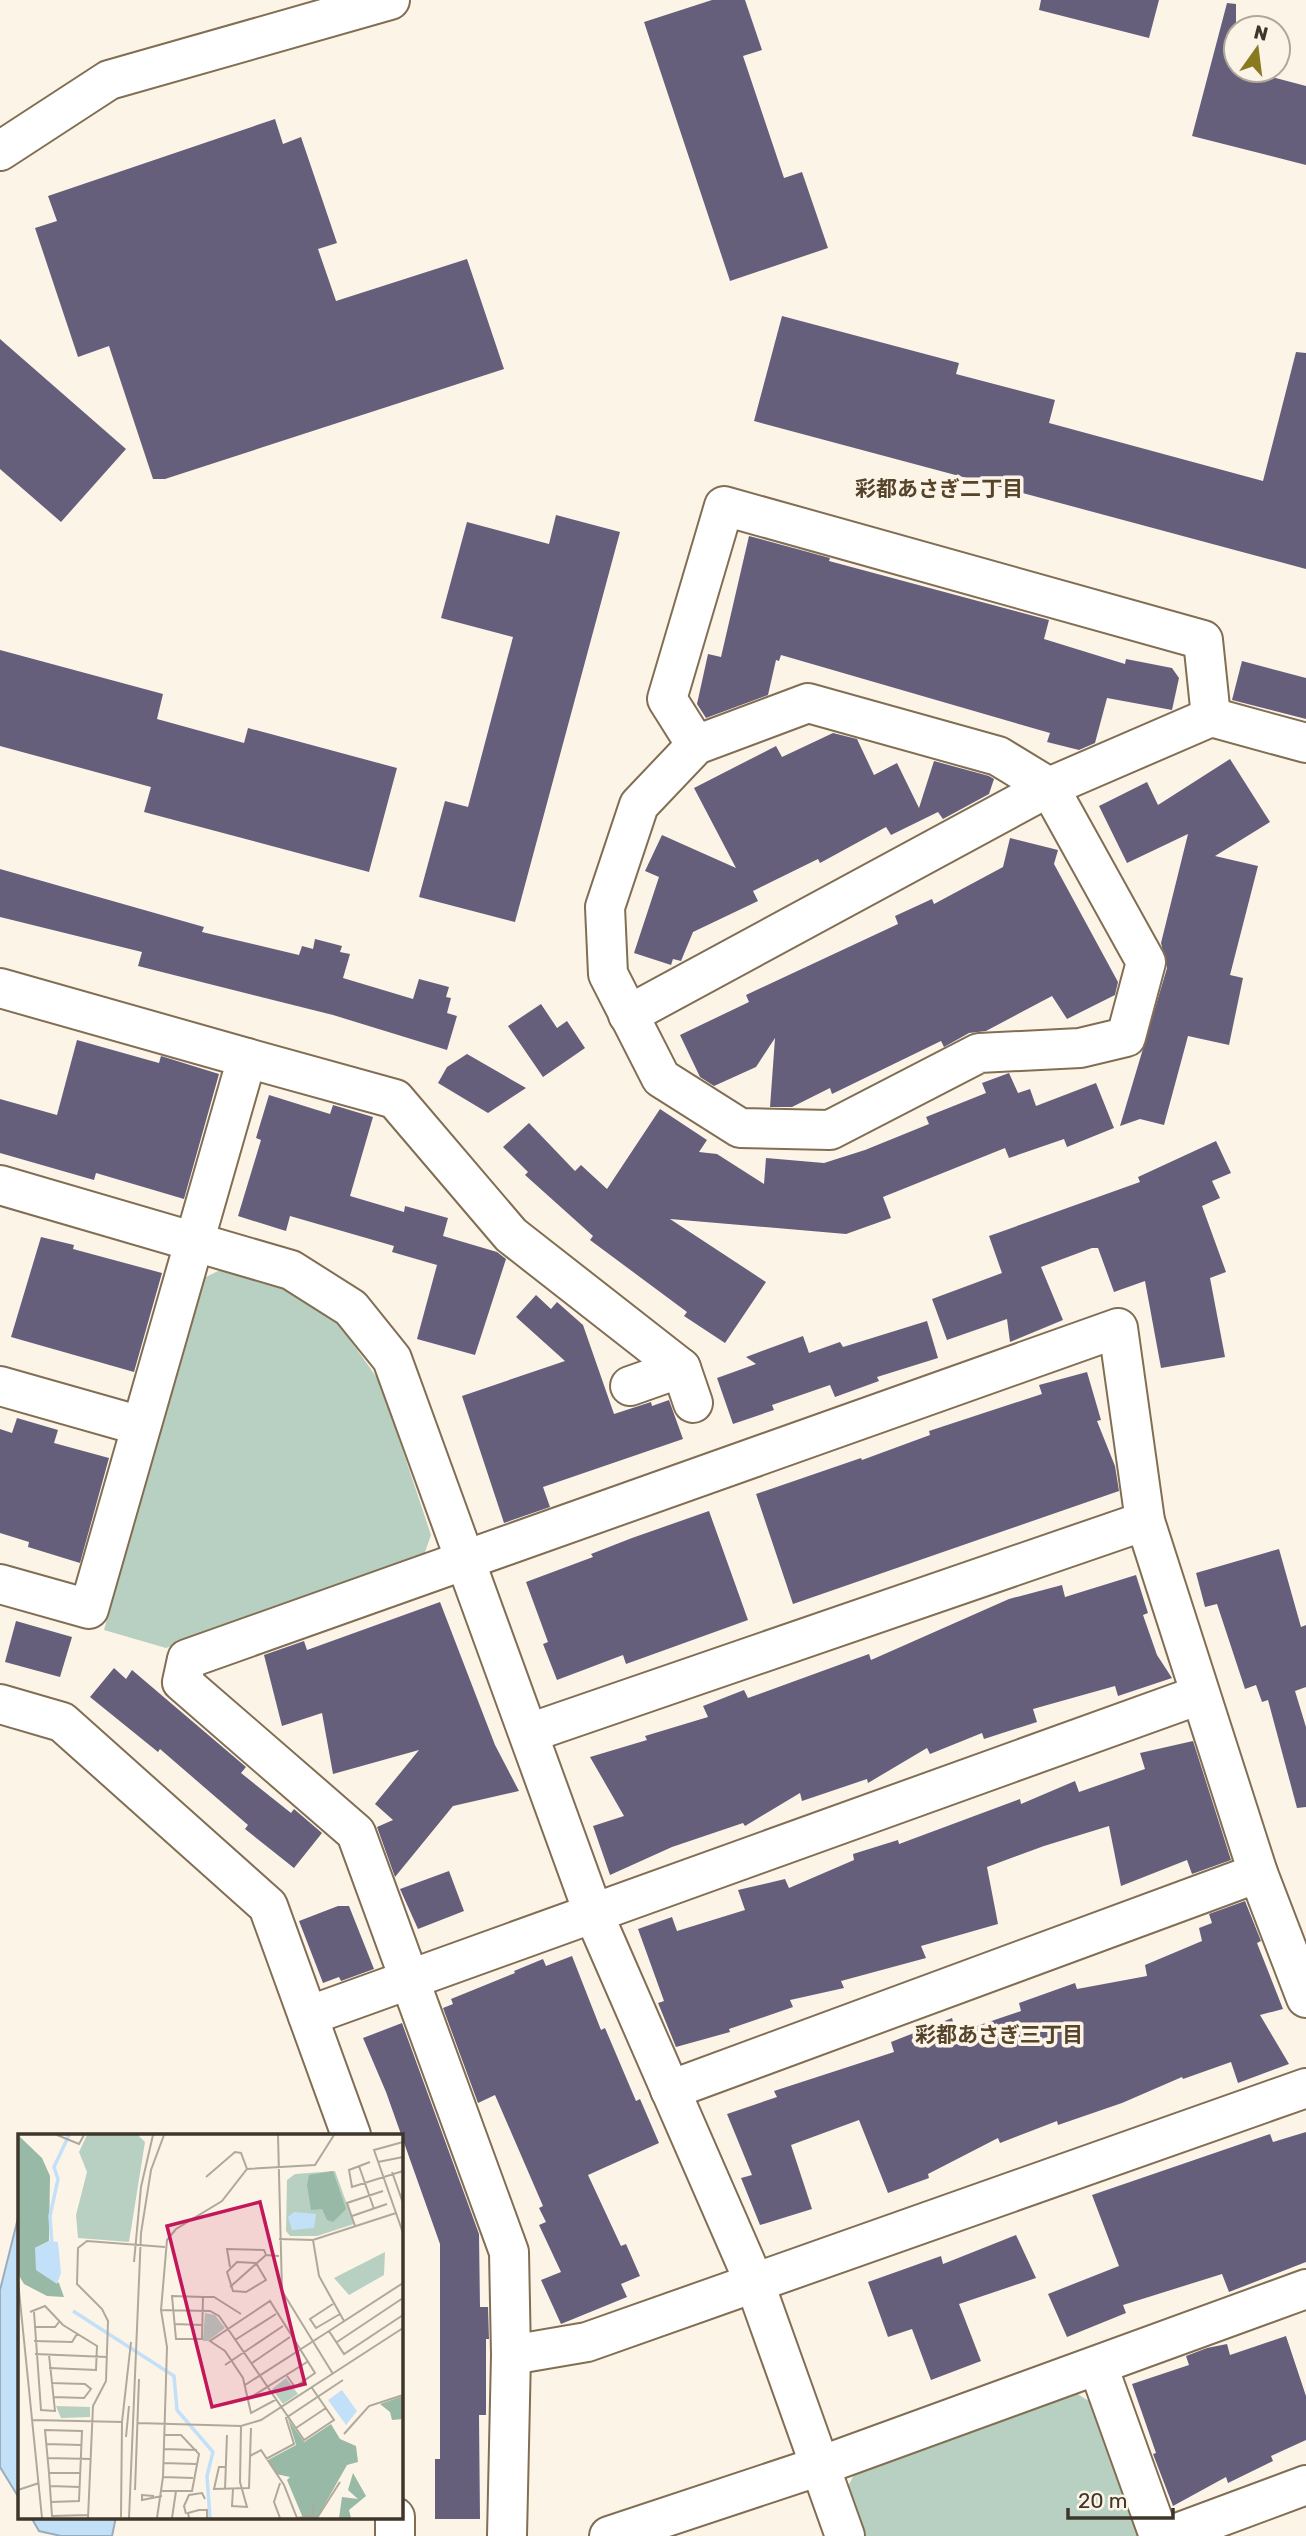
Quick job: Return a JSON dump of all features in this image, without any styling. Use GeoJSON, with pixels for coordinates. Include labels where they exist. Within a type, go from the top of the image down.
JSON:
{"type":"FeatureCollection","features":[{"type":"Feature","properties":{"kind":"street"},"geometry":{"type":"LineString","coordinates":[[0,151],[109,80],[390,0]]}},
{"type":"Feature","properties":{"kind":"street"},"geometry":{"type":"LineString","coordinates":[[696,745],[667,699],[724,506],[1203,640],[1211,717]]}},
{"type":"Feature","properties":{"kind":"street"},"geometry":{"type":"LineString","coordinates":[[808,703],[998,756],[1049,787],[1146,962],[1126,1037],[1080,1048],[979,1053],[830,1130],[740,1128],[661,1078],[608,974],[605,907],[639,805],[696,745],[808,703]]}},
{"type":"Feature","properties":{"kind":"street"},"geometry":{"type":"LineString","coordinates":[[628,1015],[1049,787],[1211,717],[1306,743]]}},
{"type":"Feature","properties":{"kind":"street"},"geometry":{"type":"LineString","coordinates":[[0,988],[395,1099],[511,1235],[687,1385],[630,1386]]}},
{"type":"Feature","properties":{"kind":"street"},"geometry":{"type":"LineString","coordinates":[[0,1584],[89,1609],[247,1058]]}},
{"type":"Feature","properties":{"kind":"street"},"geometry":{"type":"LineString","coordinates":[[0,1185],[290,1270],[351,1308],[392,1359],[594,1915],[755,2284],[845,2536]]}},
{"type":"Feature","properties":{"kind":"street"},"geometry":{"type":"LineString","coordinates":[[506,2536],[509,2252],[411,1979],[356,1833],[182,1682],[187,1659],[1118,1328],[1145,1521],[1258,1873],[1306,1998]]}},
{"type":"Feature","properties":{"kind":"street"},"geometry":{"type":"LineString","coordinates":[[0,1386],[141,1426]]}},
{"type":"Feature","properties":{"kind":"street"},"geometry":{"type":"LineString","coordinates":[[529,1733],[1145,1521]]}},
{"type":"Feature","properties":{"kind":"street"},"geometry":{"type":"LineString","coordinates":[[308,2016],[1199,1695]]}},
{"type":"Feature","properties":{"kind":"street"},"geometry":{"type":"LineString","coordinates":[[0,1704],[62,1722],[268,1906],[351,2134]]}},
{"type":"Feature","properties":{"kind":"street"},"geometry":{"type":"LineString","coordinates":[[670,2090],[1258,1873]]}},
{"type":"Feature","properties":{"kind":"street"},"geometry":{"type":"LineString","coordinates":[[510,2355],[587,2342],[1306,2088]]}},
{"type":"Feature","properties":{"kind":"street"},"geometry":{"type":"LineString","coordinates":[[609,2536],[820,2466],[1306,2289]]}},
{"type":"Feature","properties":{"kind":"street"},"geometry":{"type":"LineString","coordinates":[[1098,2366],[1159,2536]]}},
{"type":"Feature","properties":{"kind":"street"},"geometry":{"type":"LineString","coordinates":[[1168,2536],[1306,2486]]}},
{"type":"Feature","properties":{"kind":"street"},"geometry":{"type":"LineString","coordinates":[[395,2518],[395,2536]]}},
{"type":"Feature","properties":{"kind":"green space"},"geometry":{"type":"Polygon","coordinates":[[[222,1269],[288,1289],[341,1327],[380,1382],[431,1535],[424,1555],[166,1648],[104,1630],[204,1278],[222,1269]]]}},
{"type":"Feature","properties":{"kind":"green space"},"geometry":{"type":"Polygon","coordinates":[[[1073,2391],[1095,2405],[1139,2536],[859,2536],[844,2495],[857,2468],[1073,2391]]]}},
{"type":"Feature","properties":{"kind":"water"},"geometry":{"type":"Polygon","coordinates":[[[18,2218],[18,2496],[0,2467],[0,2290],[18,2218]]]}},
{"type":"Feature","properties":{"kind":"water"},"geometry":{"type":"Polygon","coordinates":[[[32,2518],[116,2518],[112,2536],[61,2536],[39,2531],[32,2518]]]}},
{"type":"Feature","properties":{"kind":"building"},"geometry":{"type":"Polygon","coordinates":[[[712,0],[745,0],[762,50],[743,56],[784,178],[802,172],[828,248],[730,281],[644,22],[712,0]]]}},
{"type":"Feature","properties":{"kind":"building"},"geometry":{"type":"Polygon","coordinates":[[[1041,0],[1159,0],[1149,38],[1039,10],[1041,0]]]}},
{"type":"Feature","properties":{"kind":"building"},"geometry":{"type":"Polygon","coordinates":[[[1227,3],[1236,4],[1236,14],[1224,14],[1227,3]]]}},
{"type":"Feature","properties":{"kind":"building"},"geometry":{"type":"Polygon","coordinates":[[[1222,22],[1222,84],[1292,82],[1306,86],[1306,165],[1192,136],[1222,22]]]}},
{"type":"Feature","properties":{"kind":"building"},"geometry":{"type":"Polygon","coordinates":[[[275,119],[283,144],[301,137],[337,243],[318,249],[336,301],[467,259],[504,369],[165,479],[153,479],[109,346],[78,357],[35,228],[57,221],[48,196],[275,119]]]}},
{"type":"Feature","properties":{"kind":"building"},"geometry":{"type":"Polygon","coordinates":[[[782,316],[959,363],[956,374],[1055,400],[1049,423],[1263,481],[1296,352],[1306,353],[1306,569],[754,421],[782,316]]]}},
{"type":"Feature","properties":{"kind":"building"},"geometry":{"type":"Polygon","coordinates":[[[0,339],[126,449],[61,522],[0,469],[0,339]]]}},
{"type":"Feature","properties":{"kind":"building"},"geometry":{"type":"Polygon","coordinates":[[[556,515],[620,532],[515,922],[419,897],[445,801],[468,807],[513,637],[441,618],[467,522],[549,544],[556,515]]]}},
{"type":"Feature","properties":{"kind":"building"},"geometry":{"type":"Polygon","coordinates":[[[749,536],[830,558],[829,561],[1049,620],[1044,639],[1125,664],[1126,659],[1172,668],[1179,678],[1172,710],[1107,698],[1095,743],[1079,750],[1047,742],[1050,733],[781,655],[779,661],[776,660],[768,695],[706,718],[697,704],[708,654],[721,657],[749,536]]]}},
{"type":"Feature","properties":{"kind":"building"},"geometry":{"type":"Polygon","coordinates":[[[0,650],[163,694],[157,719],[244,743],[248,728],[397,768],[369,872],[144,812],[151,787],[0,746],[0,650]]]}},
{"type":"Feature","properties":{"kind":"building"},"geometry":{"type":"Polygon","coordinates":[[[1242,661],[1306,678],[1306,719],[1232,700],[1242,661]]]}},
{"type":"Feature","properties":{"kind":"building"},"geometry":{"type":"Polygon","coordinates":[[[833,733],[857,739],[874,775],[897,763],[919,808],[934,761],[994,779],[989,794],[943,819],[938,812],[891,835],[886,827],[820,863],[818,859],[753,891],[758,901],[693,932],[681,961],[673,959],[671,965],[634,953],[659,877],[645,871],[662,835],[736,868],[694,788],[776,746],[782,757],[833,733]]]}},
{"type":"Feature","properties":{"kind":"building"},"geometry":{"type":"Polygon","coordinates":[[[1230,759],[1270,822],[1215,856],[1258,866],[1230,975],[1243,978],[1229,1045],[1188,1036],[1164,1125],[1140,1119],[1120,1126],[1167,968],[1161,943],[1188,834],[1127,863],[1099,806],[1147,782],[1158,805],[1230,759]]]}},
{"type":"Feature","properties":{"kind":"building"},"geometry":{"type":"Polygon","coordinates":[[[1010,838],[1058,850],[1054,864],[1118,982],[1115,995],[1067,1019],[1052,996],[986,1031],[969,1033],[944,1047],[941,1041],[832,1094],[830,1088],[792,1107],[770,1107],[775,1038],[756,1067],[714,1086],[700,1077],[680,1035],[749,1002],[746,995],[898,924],[895,916],[932,899],[934,904],[1003,867],[1010,838]]]}},
{"type":"Feature","properties":{"kind":"building"},"geometry":{"type":"Polygon","coordinates":[[[0,869],[204,927],[202,932],[299,955],[302,946],[313,949],[315,939],[342,946],[340,952],[350,954],[343,978],[413,999],[419,979],[449,987],[446,997],[451,998],[447,1013],[457,1016],[447,1050],[333,1015],[138,966],[142,952],[0,917],[0,869]]]}},
{"type":"Feature","properties":{"kind":"building"},"geometry":{"type":"Polygon","coordinates":[[[541,1004],[557,1028],[567,1021],[585,1048],[543,1077],[508,1026],[541,1004]]]}},
{"type":"Feature","properties":{"kind":"building"},"geometry":{"type":"Polygon","coordinates":[[[77,1040],[159,1063],[161,1056],[219,1074],[184,1199],[96,1173],[94,1180],[0,1153],[0,1099],[57,1115],[77,1040]]]}},
{"type":"Feature","properties":{"kind":"building"},"geometry":{"type":"Polygon","coordinates":[[[467,1054],[526,1088],[488,1113],[438,1083],[447,1067],[467,1054]]]}},
{"type":"Feature","properties":{"kind":"building"},"geometry":{"type":"Polygon","coordinates":[[[1009,1073],[1018,1093],[1030,1089],[1036,1106],[1096,1083],[1114,1128],[1067,1147],[1064,1139],[1009,1158],[1005,1148],[883,1197],[891,1218],[846,1234],[670,1219],[766,1282],[725,1343],[684,1316],[687,1312],[590,1240],[593,1236],[525,1175],[528,1172],[503,1147],[529,1123],[575,1171],[581,1165],[607,1189],[660,1109],[707,1140],[699,1152],[717,1154],[764,1184],[766,1158],[824,1163],[865,1150],[929,1124],[926,1117],[986,1093],[982,1083],[1009,1073]]]}},
{"type":"Feature","properties":{"kind":"building"},"geometry":{"type":"Polygon","coordinates":[[[269,1095],[330,1114],[333,1105],[373,1117],[350,1196],[404,1212],[405,1206],[448,1218],[443,1236],[497,1252],[506,1259],[475,1355],[417,1339],[437,1265],[392,1252],[394,1246],[290,1216],[286,1231],[238,1216],[261,1140],[256,1138],[269,1095]]]}},
{"type":"Feature","properties":{"kind":"building"},"geometry":{"type":"Polygon","coordinates":[[[1216,1141],[1231,1173],[1212,1181],[1220,1198],[1202,1206],[1226,1272],[1210,1278],[1225,1357],[1161,1368],[1145,1281],[1114,1292],[1098,1248],[1041,1267],[1063,1320],[1010,1342],[1007,1319],[947,1340],[932,1299],[1002,1273],[989,1236],[1140,1182],[1138,1177],[1216,1141]]]}},
{"type":"Feature","properties":{"kind":"building"},"geometry":{"type":"Polygon","coordinates":[[[41,1237],[74,1245],[73,1249],[162,1273],[134,1372],[11,1337],[41,1237]]]}},
{"type":"Feature","properties":{"kind":"building"},"geometry":{"type":"Polygon","coordinates":[[[536,1295],[551,1309],[557,1302],[583,1325],[614,1414],[651,1402],[652,1406],[669,1400],[683,1439],[543,1487],[550,1507],[504,1523],[462,1396],[565,1361],[516,1317],[536,1295]]]}},
{"type":"Feature","properties":{"kind":"building"},"geometry":{"type":"Polygon","coordinates":[[[927,1321],[938,1358],[877,1377],[879,1381],[835,1397],[830,1385],[772,1405],[774,1410],[733,1424],[717,1378],[756,1364],[746,1357],[803,1336],[809,1353],[840,1342],[843,1347],[927,1321]]]}},
{"type":"Feature","properties":{"kind":"building"},"geometry":{"type":"Polygon","coordinates":[[[1087,1372],[1101,1420],[1097,1421],[1115,1466],[1119,1491],[793,1604],[756,1494],[861,1458],[862,1460],[930,1435],[929,1431],[1042,1394],[1039,1385],[1087,1372]]]}},
{"type":"Feature","properties":{"kind":"building"},"geometry":{"type":"Polygon","coordinates":[[[17,1418],[58,1430],[54,1443],[109,1458],[80,1563],[28,1547],[29,1542],[0,1533],[0,1429],[12,1433],[17,1418]]]}},
{"type":"Feature","properties":{"kind":"building"},"geometry":{"type":"Polygon","coordinates":[[[709,1511],[748,1620],[626,1664],[623,1655],[557,1680],[543,1644],[548,1642],[526,1582],[593,1557],[591,1554],[632,1538],[709,1511]]]}},
{"type":"Feature","properties":{"kind":"building"},"geometry":{"type":"Polygon","coordinates":[[[1279,1549],[1301,1627],[1306,1625],[1306,1687],[1295,1691],[1306,1727],[1306,1807],[1297,1808],[1268,1700],[1262,1702],[1256,1685],[1245,1689],[1217,1604],[1205,1607],[1196,1573],[1279,1549]]]}},
{"type":"Feature","properties":{"kind":"building"},"geometry":{"type":"Polygon","coordinates":[[[1136,1575],[1148,1613],[1143,1615],[1157,1655],[1172,1678],[1118,1696],[1115,1686],[1033,1709],[1037,1722],[984,1739],[982,1733],[930,1754],[927,1748],[868,1783],[867,1779],[802,1801],[800,1793],[745,1826],[743,1823],[672,1847],[610,1875],[593,1826],[624,1816],[590,1757],[647,1740],[645,1736],[708,1717],[703,1706],[744,1690],[748,1698],[869,1654],[871,1660],[1009,1599],[1062,1585],[1065,1597],[1136,1575]]]}},
{"type":"Feature","properties":{"kind":"building"},"geometry":{"type":"Polygon","coordinates":[[[440,1602],[495,1745],[519,1791],[453,1806],[395,1877],[377,1827],[393,1820],[375,1804],[419,1750],[333,1774],[322,1713],[282,1726],[264,1655],[304,1641],[307,1650],[440,1602]]]}},
{"type":"Feature","properties":{"kind":"building"},"geometry":{"type":"Polygon","coordinates":[[[16,1621],[72,1637],[60,1677],[5,1662],[16,1621]]]}},
{"type":"Feature","properties":{"kind":"building"},"geometry":{"type":"Polygon","coordinates":[[[114,1668],[126,1679],[132,1670],[246,1767],[241,1773],[291,1813],[294,1809],[322,1833],[294,1868],[245,1829],[248,1825],[160,1749],[158,1752],[90,1697],[114,1668]]]}},
{"type":"Feature","properties":{"kind":"building"},"geometry":{"type":"Polygon","coordinates":[[[1193,1741],[1231,1860],[1192,1874],[1187,1860],[1121,1886],[1109,1826],[1044,1846],[987,1867],[998,1924],[921,1946],[926,1958],[841,1981],[844,1988],[790,2000],[793,2007],[729,2029],[730,2032],[676,2047],[658,2003],[664,2001],[638,1929],[672,1917],[677,1931],[745,1910],[738,1890],[785,1879],[789,1888],[854,1860],[853,1854],[898,1840],[899,1844],[1020,1799],[1021,1804],[1075,1781],[1079,1792],[1145,1769],[1140,1753],[1193,1741]]]}},
{"type":"Feature","properties":{"kind":"building"},"geometry":{"type":"Polygon","coordinates":[[[449,1871],[464,1911],[418,1929],[400,1889],[449,1871]]]}},
{"type":"Feature","properties":{"kind":"building"},"geometry":{"type":"Polygon","coordinates":[[[1245,1901],[1261,1941],[1257,1943],[1283,2009],[1260,2015],[1289,2064],[1238,2083],[1231,2062],[1183,2079],[1182,2077],[1122,2103],[1058,2125],[1057,2121],[1000,2143],[998,2138],[928,2174],[929,2178],[888,2193],[859,2120],[791,2145],[812,2209],[760,2225],[741,2178],[752,2175],[727,2114],[777,2097],[774,2091],[894,2052],[891,2042],[952,2018],[956,2033],[1021,2011],[1019,2003],[1075,1983],[1077,1989],[1147,1976],[1145,1965],[1202,1941],[1199,1928],[1212,1923],[1209,1914],[1245,1901]]]}},
{"type":"Feature","properties":{"kind":"building"},"geometry":{"type":"Polygon","coordinates":[[[338,1906],[349,1906],[374,1969],[341,1981],[339,1977],[323,1983],[299,1921],[338,1906]]]}},
{"type":"Feature","properties":{"kind":"building"},"geometry":{"type":"Polygon","coordinates":[[[572,1956],[601,2030],[605,2028],[636,2101],[640,2099],[659,2143],[588,2175],[621,2246],[626,2244],[640,2276],[621,2284],[627,2297],[561,2324],[541,2280],[561,2272],[539,2225],[546,2222],[539,2208],[543,2206],[495,2095],[478,2103],[443,2008],[453,2004],[451,1999],[543,1959],[546,1966],[572,1956]]]}},
{"type":"Feature","properties":{"kind":"building"},"geometry":{"type":"Polygon","coordinates":[[[402,2023],[479,2234],[480,2307],[488,2307],[489,2339],[486,2339],[486,2415],[479,2415],[480,2519],[435,2519],[435,2459],[440,2459],[440,2244],[402,2134],[363,2038],[402,2023]]]}},
{"type":"Feature","properties":{"kind":"building"},"geometry":{"type":"Polygon","coordinates":[[[1306,2132],[1306,2262],[1229,2292],[1222,2274],[1123,2305],[1126,2313],[1067,2337],[1048,2294],[1119,2266],[1092,2195],[1270,2134],[1273,2142],[1306,2132]]]}},
{"type":"Feature","properties":{"kind":"building"},"geometry":{"type":"Polygon","coordinates":[[[1016,2235],[1036,2278],[959,2304],[981,2361],[931,2380],[912,2329],[888,2337],[868,2282],[941,2256],[943,2264],[1016,2235]]]}},
{"type":"Feature","properties":{"kind":"building"},"geometry":{"type":"Polygon","coordinates":[[[1286,2336],[1306,2396],[1306,2440],[1271,2456],[1273,2461],[1228,2483],[1226,2477],[1173,2506],[1153,2454],[1156,2453],[1132,2384],[1189,2365],[1186,2356],[1207,2348],[1227,2344],[1230,2355],[1286,2336]]]}},
{"type":"Feature","properties":{"kind":"district","name":"彩都あさぎ二丁目"},"geometry":{"type":"Point","coordinates":[939,488]}},
{"type":"Feature","properties":{"kind":"district","name":"彩都あさぎ三丁目"},"geometry":{"type":"Point","coordinates":[999,2034]}}]}
